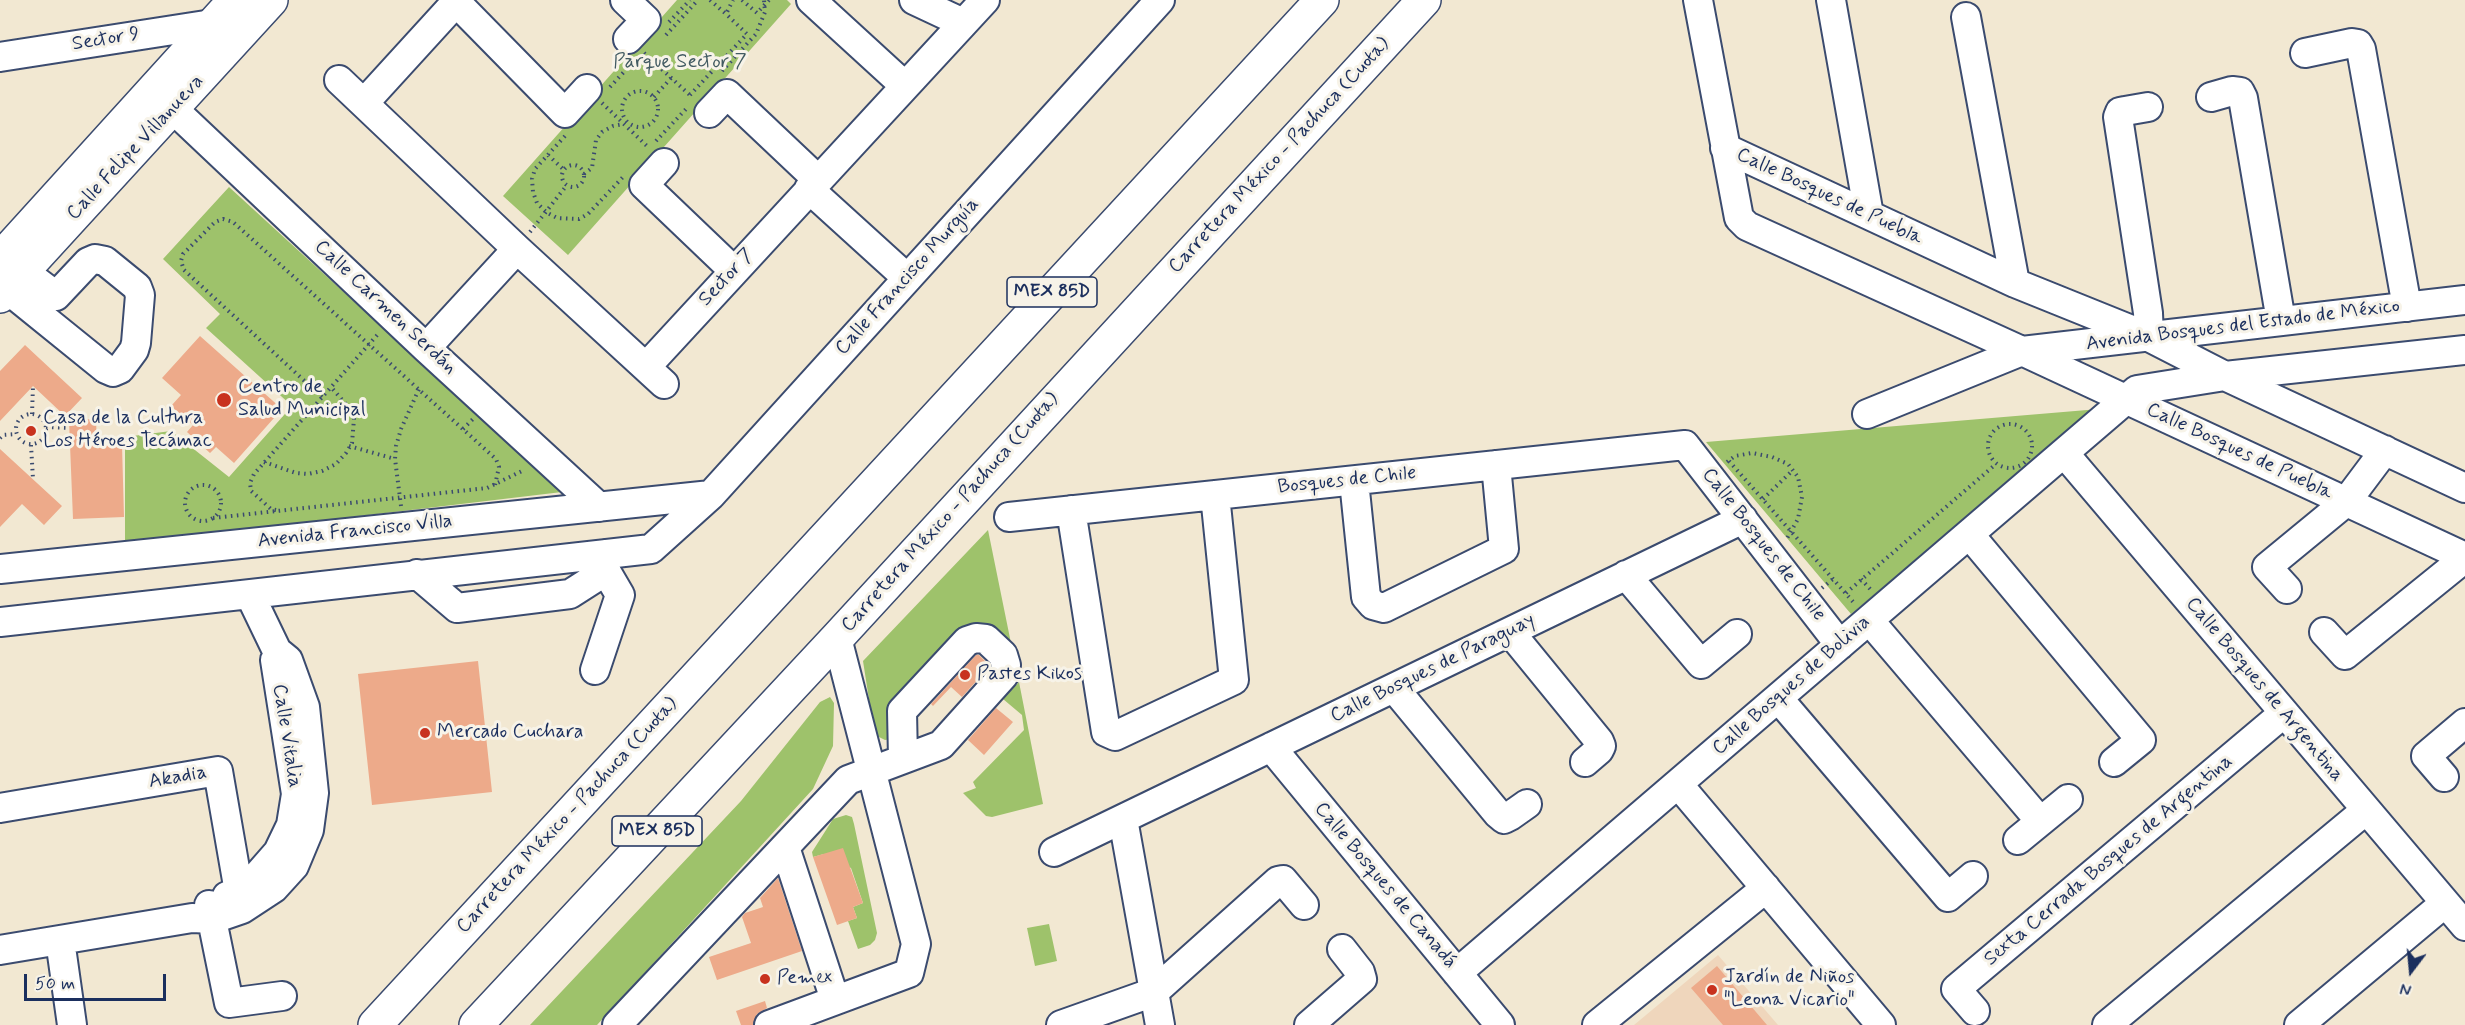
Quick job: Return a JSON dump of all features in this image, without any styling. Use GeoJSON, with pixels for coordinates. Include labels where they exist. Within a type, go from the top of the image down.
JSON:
{"type":"FeatureCollection","features":[{"type":"Feature","properties":{"kind":"main road","name":"Calle Felipe Villanueva"},"geometry":{"type":"LineString","coordinates":[[7,279],[212,24],[235,0]]}},
{"type":"Feature","properties":{"kind":"main road","name":"Calle Felipe Villanueva"},"geometry":{"type":"LineString","coordinates":[[7,279],[172,108],[272,0]]}},
{"type":"Feature","properties":{"kind":"main road","name":"Carretera México - Pachuca (Cuota)"},"geometry":{"type":"LineString","coordinates":[[375,1025],[1322,0]]}},
{"type":"Feature","properties":{"kind":"main road","name":"Carretera México - Pachuca (Cuota)"},"geometry":{"type":"LineString","coordinates":[[476,1025],[837,638],[1424,0]]}},
{"type":"Feature","properties":{"kind":"street"},"geometry":{"type":"LineString","coordinates":[[625,0],[646,20],[644,47]]}},
{"type":"Feature","properties":{"kind":"street"},"geometry":{"type":"LineString","coordinates":[[811,0],[905,86]]}},
{"type":"Feature","properties":{"kind":"street"},"geometry":{"type":"LineString","coordinates":[[914,0],[963,23]]}},
{"type":"Feature","properties":{"kind":"street","name":"Sector 7"},"geometry":{"type":"LineString","coordinates":[[339,80],[655,376],[734,271],[985,0]]}},
{"type":"Feature","properties":{"kind":"street","name":"Calle Francisco Murguía"},"geometry":{"type":"LineString","coordinates":[[606,562],[651,549],[711,495],[1160,0]]}},
{"type":"Feature","properties":{"kind":"street"},"geometry":{"type":"LineString","coordinates":[[1698,0],[1725,148]]}},
{"type":"Feature","properties":{"kind":"street"},"geometry":{"type":"LineString","coordinates":[[1831,0],[1869,215]]}},
{"type":"Feature","properties":{"kind":"street"},"geometry":{"type":"LineString","coordinates":[[364,103],[456,1],[565,113],[593,95]]}},
{"type":"Feature","properties":{"kind":"street"},"geometry":{"type":"LineString","coordinates":[[1966,17],[2015,283]]}},
{"type":"Feature","properties":{"kind":"street","name":"Sector 9"},"geometry":{"type":"LineString","coordinates":[[0,57],[212,24]]}},
{"type":"Feature","properties":{"kind":"street"},"geometry":{"type":"LineString","coordinates":[[2305,53],[2352,43],[2361,49],[2407,307]]}},
{"type":"Feature","properties":{"kind":"street"},"geometry":{"type":"LineString","coordinates":[[2211,97],[2232,91],[2240,92],[2243,98],[2281,321]]}},
{"type":"Feature","properties":{"kind":"street"},"geometry":{"type":"LineString","coordinates":[[698,103],[727,94],[907,278]]}},
{"type":"Feature","properties":{"kind":"street"},"geometry":{"type":"LineString","coordinates":[[2148,107],[2120,112],[2118,117],[2148,313],[2149,337]]}},
{"type":"Feature","properties":{"kind":"street","name":"Calle Carmen Serdán"},"geometry":{"type":"LineString","coordinates":[[172,108],[426,348],[599,507]]}},
{"type":"Feature","properties":{"kind":"street","name":"Calle Bosques de Puebla"},"geometry":{"type":"LineString","coordinates":[[1725,148],[2015,283],[2149,337],[2225,376],[2465,488]]}},
{"type":"Feature","properties":{"kind":"street","name":"Calle Bosques de Puebla"},"geometry":{"type":"LineString","coordinates":[[1725,148],[1739,218],[1747,226],[2465,557]]}},
{"type":"Feature","properties":{"kind":"street"},"geometry":{"type":"LineString","coordinates":[[652,156],[645,185],[734,271]]}},
{"type":"Feature","properties":{"kind":"street"},"geometry":{"type":"LineString","coordinates":[[426,348],[517,249]]}},
{"type":"Feature","properties":{"kind":"street"},"geometry":{"type":"LineString","coordinates":[[7,279],[68,339],[106,369],[113,372],[120,369],[134,350],[136,343],[140,296],[136,287],[105,261],[95,259],[88,262],[56,296]]}},
{"type":"Feature","properties":{"kind":"street"},"geometry":{"type":"LineString","coordinates":[[7,279],[56,296],[67,304],[70,313],[68,339]]}},
{"type":"Feature","properties":{"kind":"street","name":"Avenida Bosques del Estado de México"},"geometry":{"type":"LineString","coordinates":[[2022,351],[2465,300]]}},
{"type":"Feature","properties":{"kind":"street"},"geometry":{"type":"LineString","coordinates":[[2126,399],[2137,390],[2225,376],[2465,350]]}},
{"type":"Feature","properties":{"kind":"street"},"geometry":{"type":"LineString","coordinates":[[1867,414],[2022,351]]}},
{"type":"Feature","properties":{"kind":"street"},"geometry":{"type":"LineString","coordinates":[[2289,406],[2283,394],[2284,383],[2291,369]]}},
{"type":"Feature","properties":{"kind":"street","name":"Calle Bosques de Bolivia"},"geometry":{"type":"LineString","coordinates":[[1457,973],[2126,399]]}},
{"type":"Feature","properties":{"kind":"street","name":"Bosques de Chile"},"geometry":{"type":"LineString","coordinates":[[1009,517],[1685,445]]}},
{"type":"Feature","properties":{"kind":"street","name":"Calle Bosques de Chile"},"geometry":{"type":"LineString","coordinates":[[1685,445],[1719,468],[1743,519],[1840,645]]}},
{"type":"Feature","properties":{"kind":"street"},"geometry":{"type":"LineString","coordinates":[[2287,589],[2267,567],[2346,502],[2385,450]]}},
{"type":"Feature","properties":{"kind":"street","name":"Calle Bosques de Argentina"},"geometry":{"type":"LineString","coordinates":[[2064,453],[2465,926]]}},
{"type":"Feature","properties":{"kind":"street"},"geometry":{"type":"LineString","coordinates":[[1354,481],[1366,597],[1373,605],[1384,608],[1504,549],[1496,465]]}},
{"type":"Feature","properties":{"kind":"street","name":"Avenida Francisco Villa"},"geometry":{"type":"LineString","coordinates":[[0,569],[711,495]]}},
{"type":"Feature","properties":{"kind":"street"},"geometry":{"type":"LineString","coordinates":[[1071,510],[1106,732],[1115,736],[1234,680],[1215,495]]}},
{"type":"Feature","properties":{"kind":"street","name":"Calle Bosques de Paraguay"},"geometry":{"type":"LineString","coordinates":[[1054,852],[1743,519]]}},
{"type":"Feature","properties":{"kind":"street"},"geometry":{"type":"LineString","coordinates":[[1969,534],[2141,740],[2114,762]]}},
{"type":"Feature","properties":{"kind":"street"},"geometry":{"type":"LineString","coordinates":[[2324,632],[2345,655],[2465,557]]}},
{"type":"Feature","properties":{"kind":"street"},"geometry":{"type":"LineString","coordinates":[[417,574],[457,608],[570,594],[606,562]]}},
{"type":"Feature","properties":{"kind":"street"},"geometry":{"type":"LineString","coordinates":[[0,622],[417,574],[606,562]]}},
{"type":"Feature","properties":{"kind":"street"},"geometry":{"type":"LineString","coordinates":[[595,670],[620,595],[606,562]]}},
{"type":"Feature","properties":{"kind":"street"},"geometry":{"type":"LineString","coordinates":[[1626,575],[1701,664],[1737,634]]}},
{"type":"Feature","properties":{"kind":"street","name":"Calle Vitalia"},"geometry":{"type":"LineString","coordinates":[[0,950],[205,914],[274,888],[294,866],[309,830],[305,793],[305,706],[288,660],[277,651],[250,595]]}},
{"type":"Feature","properties":{"kind":"street"},"geometry":{"type":"LineString","coordinates":[[1869,620],[2040,821]]}},
{"type":"Feature","properties":{"kind":"street"},"geometry":{"type":"LineString","coordinates":[[1510,632],[1599,741],[1601,746],[1599,750],[1585,762]]}},
{"type":"Feature","properties":{"kind":"street"},"geometry":{"type":"LineString","coordinates":[[769,1025],[909,973],[916,944],[837,638]]}},
{"type":"Feature","properties":{"kind":"street"},"geometry":{"type":"LineString","coordinates":[[617,1025],[848,780],[941,745],[1004,675],[1006,665],[1003,655],[986,639],[976,638],[967,641],[902,711],[903,759]]}},
{"type":"Feature","properties":{"kind":"street"},"geometry":{"type":"LineString","coordinates":[[1394,688],[1498,814],[1504,819],[1527,804]]}},
{"type":"Feature","properties":{"kind":"street"},"geometry":{"type":"LineString","coordinates":[[1778,698],[1948,897],[1973,876]]}},
{"type":"Feature","properties":{"kind":"street","name":"Sexta Cerrada Bosques de Argentina"},"geometry":{"type":"LineString","coordinates":[[1976,1011],[1956,989],[2284,713]]}},
{"type":"Feature","properties":{"kind":"street"},"geometry":{"type":"LineString","coordinates":[[2444,777],[2426,756],[2465,723]]}},
{"type":"Feature","properties":{"kind":"street","name":"Calle Bosques de Canadá"},"geometry":{"type":"LineString","coordinates":[[1271,747],[1500,1025]]}},
{"type":"Feature","properties":{"kind":"street","name":"Akadia"},"geometry":{"type":"LineString","coordinates":[[0,808],[218,771],[239,900]]}},
{"type":"Feature","properties":{"kind":"street"},"geometry":{"type":"LineString","coordinates":[[1678,784],[1881,1025]]}},
{"type":"Feature","properties":{"kind":"street"},"geometry":{"type":"LineString","coordinates":[[2018,840],[2068,799]]}},
{"type":"Feature","properties":{"kind":"street"},"geometry":{"type":"LineString","coordinates":[[2107,1025],[2366,810]]}},
{"type":"Feature","properties":{"kind":"street"},"geometry":{"type":"LineString","coordinates":[[1123,819],[1160,1025]]}},
{"type":"Feature","properties":{"kind":"street"},"geometry":{"type":"LineString","coordinates":[[784,847],[835,1000]]}},
{"type":"Feature","properties":{"kind":"street"},"geometry":{"type":"LineString","coordinates":[[1060,1025],[1154,992],[1278,881],[1283,880],[1304,905]]}},
{"type":"Feature","properties":{"kind":"street"},"geometry":{"type":"LineString","coordinates":[[1597,1025],[1766,888]]}},
{"type":"Feature","properties":{"kind":"street"},"geometry":{"type":"LineString","coordinates":[[2300,1025],[2445,903]]}},
{"type":"Feature","properties":{"kind":"street"},"geometry":{"type":"LineString","coordinates":[[205,914],[229,1003],[282,996]]}},
{"type":"Feature","properties":{"kind":"street"},"geometry":{"type":"LineString","coordinates":[[60,940],[72,1025]]}},
{"type":"Feature","properties":{"kind":"street"},"geometry":{"type":"LineString","coordinates":[[1309,1025],[1362,979],[1360,972],[1342,949]]}},
{"type":"Feature","properties":{"kind":"path"},"geometry":{"type":"LineString","coordinates":[[658,34],[690,0]]}},
{"type":"Feature","properties":{"kind":"path"},"geometry":{"type":"LineString","coordinates":[[661,40],[698,0]]}},
{"type":"Feature","properties":{"kind":"path"},"geometry":{"type":"LineString","coordinates":[[698,103],[671,78],[644,47],[593,95],[625,124],[652,156],[698,103],[747,34],[711,0]]}},
{"type":"Feature","properties":{"kind":"path"},"geometry":{"type":"LineString","coordinates":[[726,14],[733,0]]}},
{"type":"Feature","properties":{"kind":"path"},"geometry":{"type":"LineString","coordinates":[[742,0],[757,13],[766,2]]}},
{"type":"Feature","properties":{"kind":"path"},"geometry":{"type":"LineString","coordinates":[[718,75],[756,34],[765,12],[766,2]]}},
{"type":"Feature","properties":{"kind":"path"},"geometry":{"type":"LineString","coordinates":[[654,97],[671,78]]}},
{"type":"Feature","properties":{"kind":"path"},"geometry":{"type":"LineString","coordinates":[[584,174],[592,168],[596,140],[602,132],[613,126],[625,124],[645,128],[655,121],[658,109],[654,97],[643,91],[627,96],[621,107],[625,124]]}},
{"type":"Feature","properties":{"kind":"path"},"geometry":{"type":"LineString","coordinates":[[570,131],[535,169],[532,179],[537,203],[546,212],[557,218],[579,219],[588,214],[626,173]]}},
{"type":"Feature","properties":{"kind":"path"},"geometry":{"type":"LineString","coordinates":[[548,155],[563,169]]}},
{"type":"Feature","properties":{"kind":"path"},"geometry":{"type":"LineString","coordinates":[[574,164],[580,167],[584,174],[583,181],[578,186],[567,185],[562,180],[563,169],[574,164]]}},
{"type":"Feature","properties":{"kind":"path"},"geometry":{"type":"LineString","coordinates":[[517,249],[567,185]]}},
{"type":"Feature","properties":{"kind":"path"},"geometry":{"type":"LineString","coordinates":[[322,397],[184,270],[181,261],[183,254],[214,222],[223,219],[232,222],[496,459],[499,467],[495,484]]}},
{"type":"Feature","properties":{"kind":"path"},"geometry":{"type":"LineString","coordinates":[[278,511],[271,509],[251,491],[250,483],[254,474],[394,316]]}},
{"type":"Feature","properties":{"kind":"path"},"geometry":{"type":"LineString","coordinates":[[32,414],[33,386]]}},
{"type":"Feature","properties":{"kind":"path"},"geometry":{"type":"LineString","coordinates":[[264,462],[296,473],[308,474],[322,471],[336,464],[349,446],[354,431],[354,418],[351,410],[331,387]]}},
{"type":"Feature","properties":{"kind":"path"},"geometry":{"type":"LineString","coordinates":[[404,527],[395,459],[401,429],[419,389]]}},
{"type":"Feature","properties":{"kind":"path"},"geometry":{"type":"LineString","coordinates":[[32,414],[41,418],[46,427],[44,437],[32,445],[22,442],[15,429],[22,416],[32,414]]}},
{"type":"Feature","properties":{"kind":"path"},"geometry":{"type":"LineString","coordinates":[[2006,424],[2021,427],[2030,439],[2031,452],[2028,459],[2023,464],[2010,468],[1996,464],[1988,452],[1987,444],[1993,431],[2006,424]]}},
{"type":"Feature","properties":{"kind":"path"},"geometry":{"type":"LineString","coordinates":[[46,427],[69,428]]}},
{"type":"Feature","properties":{"kind":"path"},"geometry":{"type":"LineString","coordinates":[[0,438],[3,435],[16,434]]}},
{"type":"Feature","properties":{"kind":"path"},"geometry":{"type":"LineString","coordinates":[[32,445],[33,479]]}},
{"type":"Feature","properties":{"kind":"path"},"geometry":{"type":"LineString","coordinates":[[349,446],[395,459]]}},
{"type":"Feature","properties":{"kind":"path"},"geometry":{"type":"LineString","coordinates":[[1772,557],[1792,532],[1798,519],[1802,497],[1798,477],[1788,464],[1772,456],[1752,453],[1735,456],[1719,468],[1763,499],[1792,532],[1846,593],[1869,620]]}},
{"type":"Feature","properties":{"kind":"path"},"geometry":{"type":"LineString","coordinates":[[213,518],[221,505],[219,494],[210,486],[204,485],[192,489],[186,499],[188,511],[197,519],[213,518],[487,488],[547,459]]}},
{"type":"Feature","properties":{"kind":"path"},"geometry":{"type":"LineString","coordinates":[[1846,593],[1996,464]]}},
{"type":"Feature","properties":{"kind":"path"},"geometry":{"type":"LineString","coordinates":[[1743,519],[1793,470]]}},
{"type":"Feature","properties":{"kind":"shaded area","name":"Jardín de Niños \"Leona Vicario\""},"geometry":{"type":"Polygon","coordinates":[[[1718,955],[1778,1025],[1634,1025],[1718,955]]]}},
{"type":"Feature","properties":{"kind":"green space","name":"Parque Sector 7"},"geometry":{"type":"Polygon","coordinates":[[[677,0],[787,0],[791,4],[568,255],[503,196],[677,0]]]}},
{"type":"Feature","properties":{"kind":"green space"},"geometry":{"type":"Polygon","coordinates":[[[229,187],[562,492],[125,544],[125,437],[171,431],[229,477],[292,406],[206,328],[220,314],[163,259],[229,187]]]}},
{"type":"Feature","properties":{"kind":"green space"},"geometry":{"type":"Polygon","coordinates":[[[2099,409],[1851,614],[1706,442],[2099,409]]]}},
{"type":"Feature","properties":{"kind":"green space"},"geometry":{"type":"Polygon","coordinates":[[[988,530],[1014,658],[987,634],[892,739],[885,740],[877,736],[873,725],[863,661],[988,530]]]}},
{"type":"Feature","properties":{"kind":"green space"},"geometry":{"type":"Polygon","coordinates":[[[1019,682],[1043,804],[992,817],[986,816],[963,793],[976,788],[973,782],[1024,730],[1022,715],[1003,699],[1019,682]]]}},
{"type":"Feature","properties":{"kind":"green space"},"geometry":{"type":"Polygon","coordinates":[[[830,697],[834,703],[833,746],[813,789],[597,1025],[530,1025],[741,801],[820,702],[830,697]]]}},
{"type":"Feature","properties":{"kind":"green space"},"geometry":{"type":"Polygon","coordinates":[[[846,815],[852,817],[854,824],[877,933],[870,945],[858,949],[848,921],[857,918],[853,907],[863,903],[851,868],[824,854],[813,857],[812,852],[833,819],[846,815]]]}},
{"type":"Feature","properties":{"kind":"green space"},"geometry":{"type":"Polygon","coordinates":[[[1049,924],[1057,961],[1035,966],[1027,928],[1049,924]]]}},
{"type":"Feature","properties":{"kind":"building","name":"Centro de Salud Municipal"},"geometry":{"type":"Polygon","coordinates":[[[200,336],[282,409],[234,463],[216,447],[210,453],[187,432],[193,425],[171,406],[181,395],[162,378],[200,336]]]}},
{"type":"Feature","properties":{"kind":"building"},"geometry":{"type":"Polygon","coordinates":[[[25,345],[82,398],[65,416],[33,386],[0,421],[0,371],[25,345]]]}},
{"type":"Feature","properties":{"kind":"building"},"geometry":{"type":"Polygon","coordinates":[[[96,419],[97,446],[122,445],[124,517],[73,519],[69,420],[96,419]]]}},
{"type":"Feature","properties":{"kind":"building"},"geometry":{"type":"Polygon","coordinates":[[[0,449],[62,506],[44,525],[22,504],[0,527],[0,449]]]}},
{"type":"Feature","properties":{"kind":"building"},"geometry":{"type":"Polygon","coordinates":[[[976,655],[979,655],[989,667],[962,697],[951,687],[933,706],[931,704],[976,655]]]}},
{"type":"Feature","properties":{"kind":"building","name":"Mercado Cuchara"},"geometry":{"type":"Polygon","coordinates":[[[478,661],[492,792],[372,805],[358,674],[478,661]]]}},
{"type":"Feature","properties":{"kind":"building"},"geometry":{"type":"Polygon","coordinates":[[[996,708],[1013,722],[984,755],[968,740],[996,708]]]}},
{"type":"Feature","properties":{"kind":"building"},"geometry":{"type":"Polygon","coordinates":[[[843,848],[863,903],[853,907],[857,918],[837,925],[813,857],[843,848]]]}},
{"type":"Feature","properties":{"kind":"building"},"geometry":{"type":"Polygon","coordinates":[[[778,878],[802,951],[717,980],[709,957],[751,943],[742,917],[745,913],[763,907],[760,898],[778,878]]]}},
{"type":"Feature","properties":{"kind":"building"},"geometry":{"type":"Polygon","coordinates":[[[1717,966],[1767,1025],[1723,1025],[1691,988],[1717,966]]]}},
{"type":"Feature","properties":{"kind":"building"},"geometry":{"type":"Polygon","coordinates":[[[765,1001],[767,1008],[757,1014],[753,1025],[741,1025],[736,1011],[765,1001]]]}},
{"type":"Feature","properties":{"kind":"place","name":"Centro de Salud Municipal"},"geometry":{"type":"Point","coordinates":[224,400]}},
{"type":"Feature","properties":{"kind":"place","name":"Casa de la Cultura Los Héroes Tecámac"},"geometry":{"type":"Point","coordinates":[31,431]}},
{"type":"Feature","properties":{"kind":"place","name":"Pastes Kikos"},"geometry":{"type":"Point","coordinates":[965,675]}},
{"type":"Feature","properties":{"kind":"place","name":"Mercado Cuchara"},"geometry":{"type":"Point","coordinates":[425,733]}},
{"type":"Feature","properties":{"kind":"place","name":"Pemex"},"geometry":{"type":"Point","coordinates":[765,979]}},
{"type":"Feature","properties":{"kind":"place","name":"Jardín de Niños \"Leona Vicario\""},"geometry":{"type":"Point","coordinates":[1712,990]}}]}
